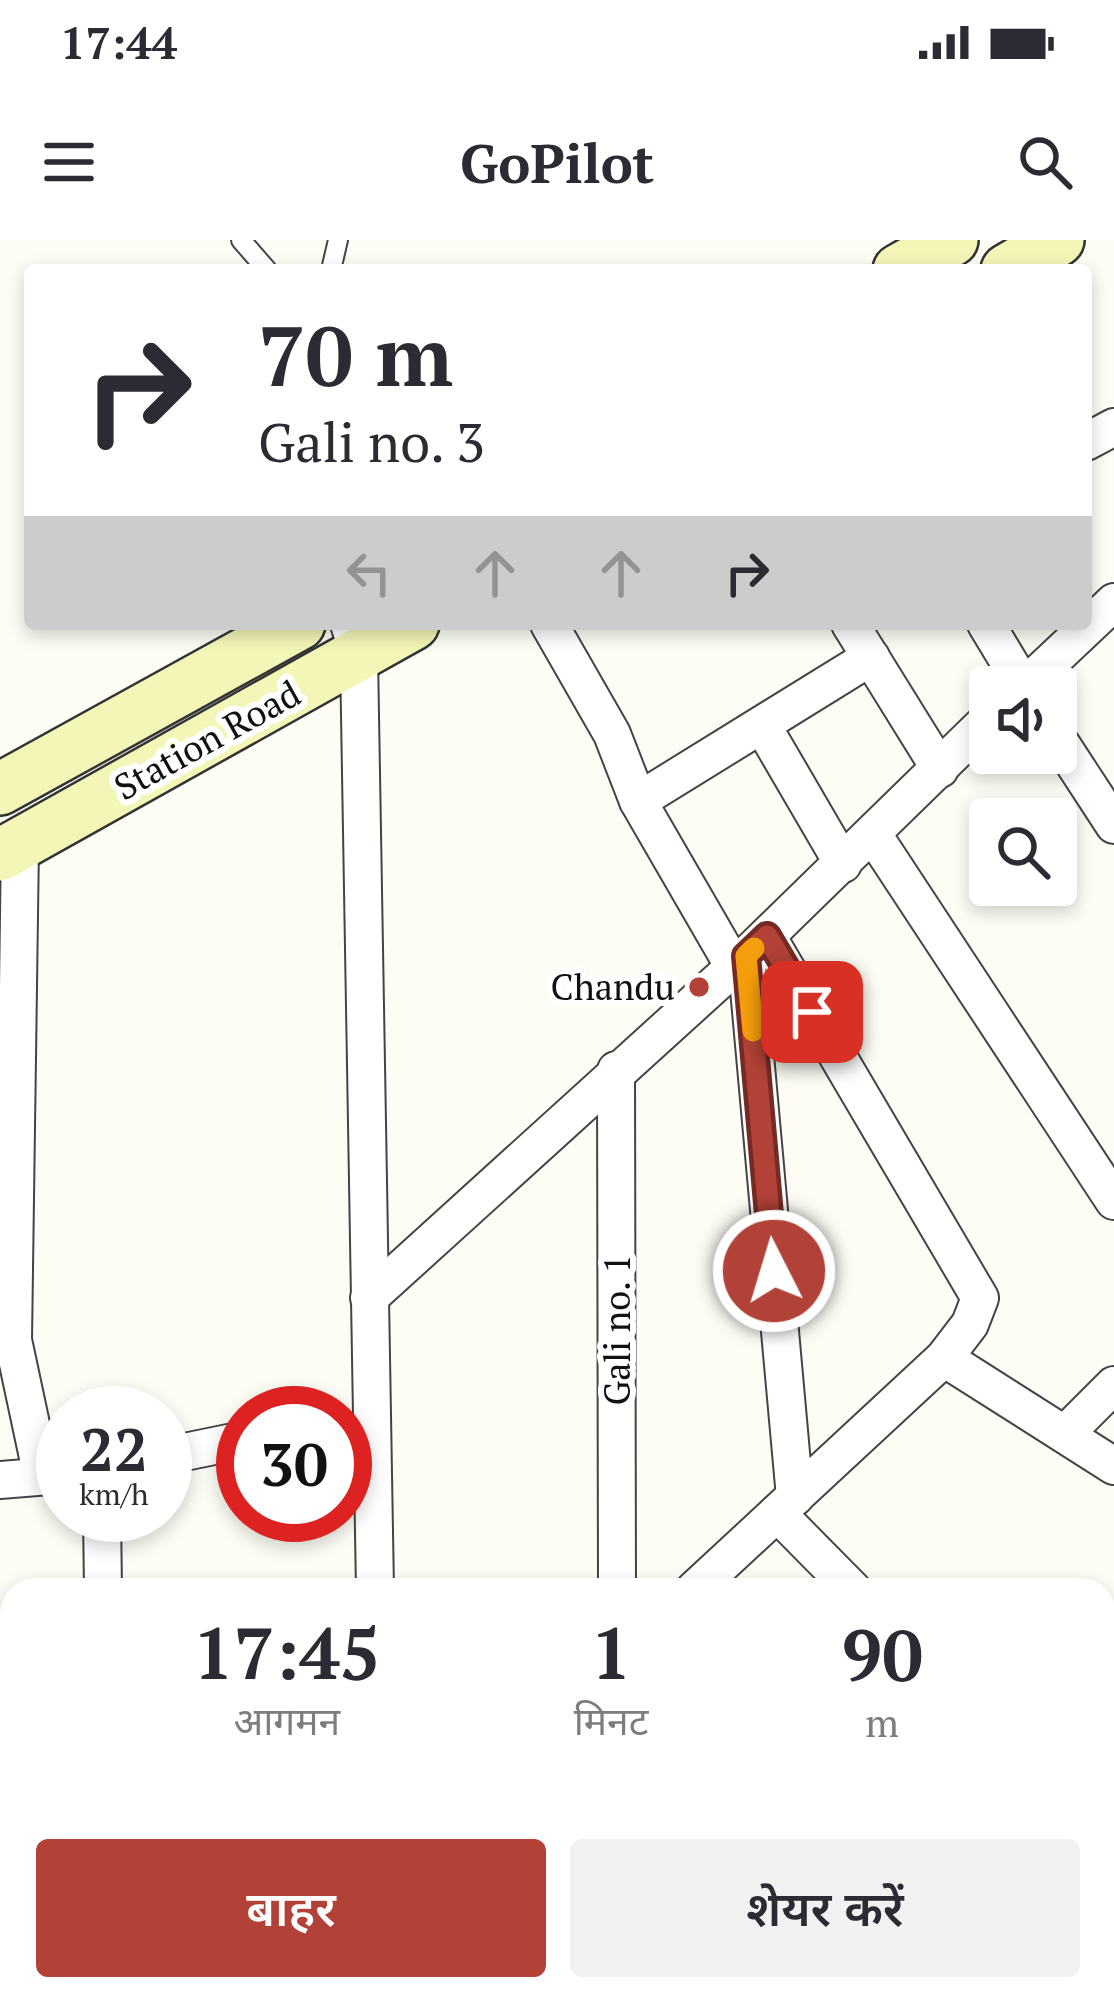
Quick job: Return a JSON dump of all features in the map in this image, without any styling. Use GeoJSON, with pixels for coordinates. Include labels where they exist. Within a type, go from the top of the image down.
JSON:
{"type":"FeatureCollection","features":[{"type":"Feature","properties":{"kind":"street"},"geometry":{"type":"LineString","coordinates":[[910,264],[952,240]]}},
{"type":"Feature","properties":{"kind":"street"},"geometry":{"type":"LineString","coordinates":[[1017,264],[1058,240]]}},
{"type":"Feature","properties":{"kind":"street"},"geometry":{"type":"LineString","coordinates":[[1092,623],[1114,602]]}},
{"type":"Feature","properties":{"kind":"street","name":"Station Road"},"geometry":{"type":"LineString","coordinates":[[0,790],[288,630]]}},
{"type":"Feature","properties":{"kind":"street","name":"Station Road"},"geometry":{"type":"LineString","coordinates":[[10,850],[354,640],[391,630]]}},
{"type":"Feature","properties":{"kind":"street"},"geometry":{"type":"LineString","coordinates":[[552,630],[612,734],[638,801],[749,953],[980,1298],[970,1324],[944,1358],[707,1578]]}},
{"type":"Feature","properties":{"kind":"street"},"geometry":{"type":"LineString","coordinates":[[854,630],[940,769]]}},
{"type":"Feature","properties":{"kind":"street"},"geometry":{"type":"LineString","coordinates":[[990,630],[1011,666]]}},
{"type":"Feature","properties":{"kind":"street"},"geometry":{"type":"LineString","coordinates":[[1046,666],[1084,630]]}},
{"type":"Feature","properties":{"kind":"street"},"geometry":{"type":"LineString","coordinates":[[354,640],[369,1298],[361,1386]]}},
{"type":"Feature","properties":{"kind":"street"},"geometry":{"type":"LineString","coordinates":[[638,801],[871,657]]}},
{"type":"Feature","properties":{"kind":"street"},"geometry":{"type":"LineString","coordinates":[[762,724],[844,864]]}},
{"type":"Feature","properties":{"kind":"street"},"geometry":{"type":"LineString","coordinates":[[369,1298],[749,953],[969,739]]}},
{"type":"Feature","properties":{"kind":"street"},"geometry":{"type":"LineString","coordinates":[[1077,768],[1114,825]]}},
{"type":"Feature","properties":{"kind":"street"},"geometry":{"type":"LineString","coordinates":[[874,836],[1114,1202]]}},
{"type":"Feature","properties":{"kind":"street"},"geometry":{"type":"LineString","coordinates":[[10,850],[6,1343],[36,1429]]}},
{"type":"Feature","properties":{"kind":"street"},"geometry":{"type":"LineString","coordinates":[[749,953],[786,1505],[844,1578]]}},
{"type":"Feature","properties":{"kind":"street","name":"Gali no. 1"},"geometry":{"type":"LineString","coordinates":[[616,1070],[617,1578]]}},
{"type":"Feature","properties":{"kind":"street"},"geometry":{"type":"LineString","coordinates":[[944,1358],[1114,1466]]}},
{"type":"Feature","properties":{"kind":"street"},"geometry":{"type":"LineString","coordinates":[[1065,1434],[1114,1385]]}},
{"type":"Feature","properties":{"kind":"street"},"geometry":{"type":"LineString","coordinates":[[0,1480],[36,1477]]}},
{"type":"Feature","properties":{"kind":"street"},"geometry":{"type":"LineString","coordinates":[[102,1542],[103,1578]]}},
{"type":"Feature","properties":{"kind":"street"},"geometry":{"type":"LineString","coordinates":[[370,1542],[374,1578]]}},
{"type":"Feature","properties":{"kind":"lane"},"geometry":{"type":"LineString","coordinates":[[242,240],[262,264]]}},
{"type":"Feature","properties":{"kind":"slow traffic"},"geometry":{"type":"LineString","coordinates":[[753,1031],[746,956],[754,948]]}},
{"type":"Feature","properties":{"kind":"place","name":"Chandu"},"geometry":{"type":"Point","coordinates":[699,987]}},
{"type":"Feature","properties":{"kind":"route"},"geometry":{"type":"LineString","coordinates":[[774,1271],[746,956],[767,936],[812,1012]]}}]}
